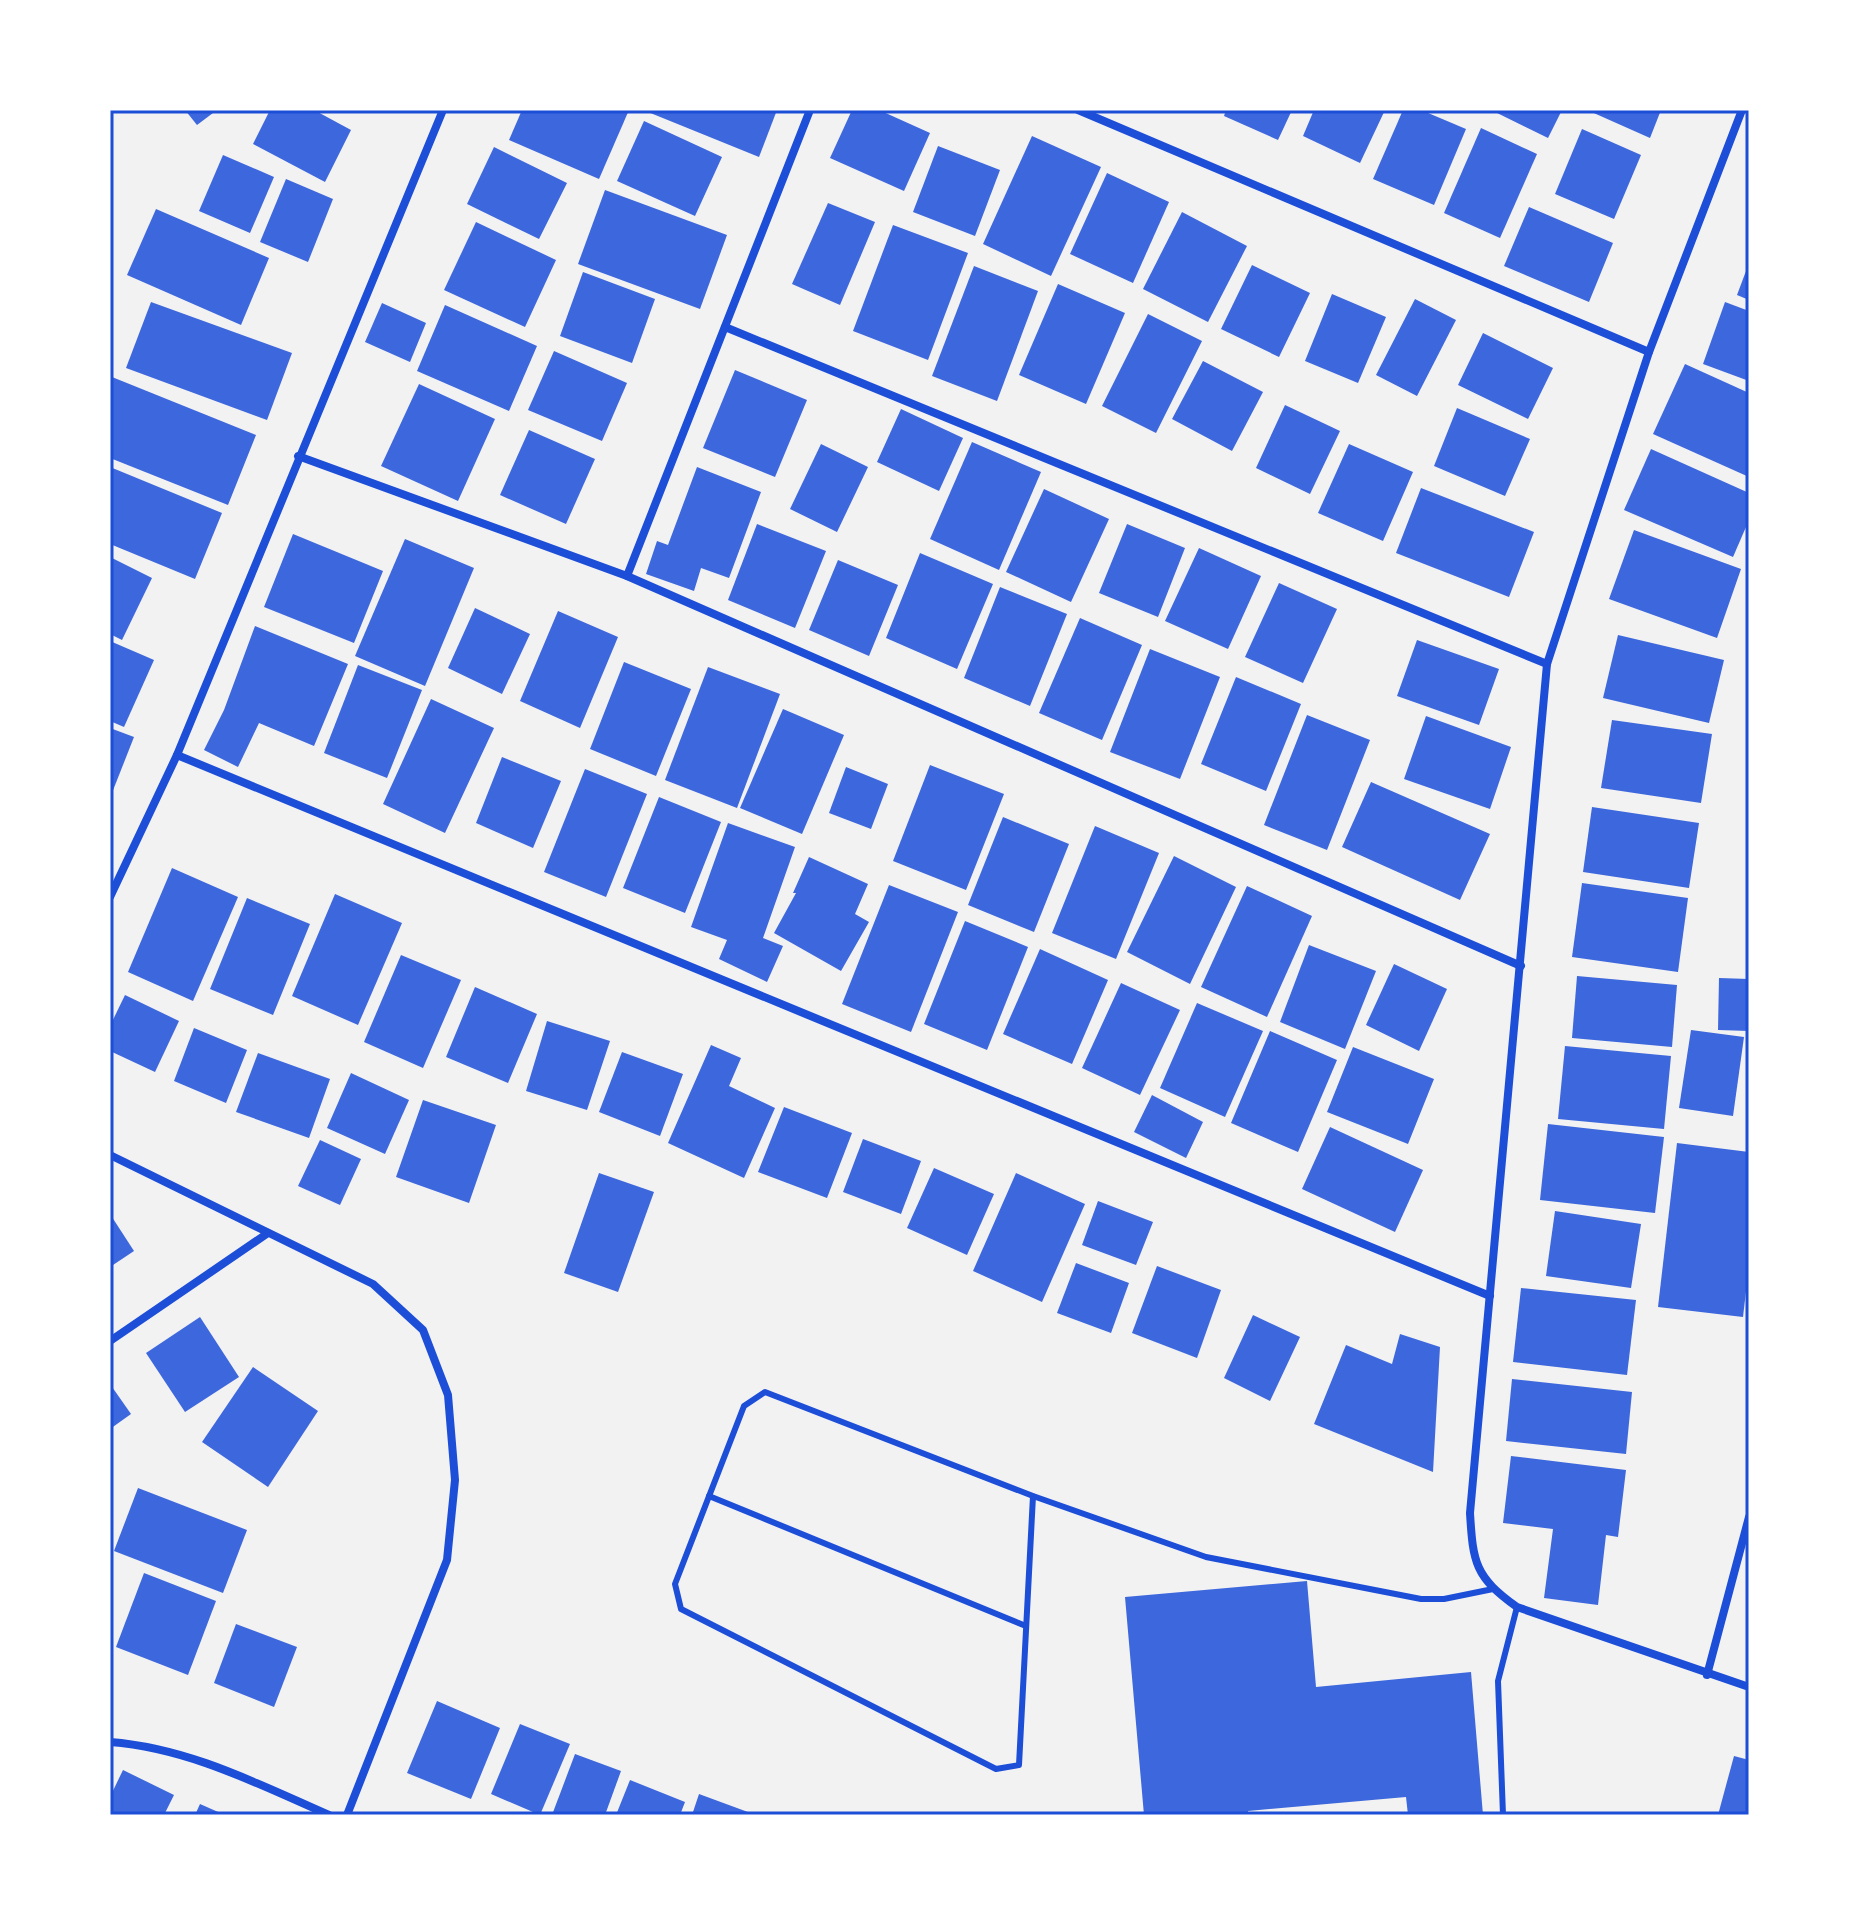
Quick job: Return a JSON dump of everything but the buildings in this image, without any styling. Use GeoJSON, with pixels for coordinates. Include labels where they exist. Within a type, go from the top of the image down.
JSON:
{"type":"FeatureCollection","features":[{"type":"Feature","properties":{"kind":"street"},"geometry":{"type":"LineString","coordinates":[[110,897],[177,755],[443,110]]}},
{"type":"Feature","properties":{"kind":"street"},"geometry":{"type":"LineString","coordinates":[[627,576],[810,110]]}},
{"type":"Feature","properties":{"kind":"street"},"geometry":{"type":"LineString","coordinates":[[1078,110],[1649,352]]}},
{"type":"Feature","properties":{"kind":"street"},"geometry":{"type":"LineString","coordinates":[[1742,110],[1649,352],[1547,664],[1470,1513],[1473,1558],[1493,1589],[1517,1607],[1749,1687]]}},
{"type":"Feature","properties":{"kind":"street"},"geometry":{"type":"LineString","coordinates":[[725,327],[1547,664]]}},
{"type":"Feature","properties":{"kind":"street"},"geometry":{"type":"LineString","coordinates":[[298,456],[627,576],[1521,966]]}},
{"type":"Feature","properties":{"kind":"street"},"geometry":{"type":"LineString","coordinates":[[177,755],[1490,1296]]}},
{"type":"Feature","properties":{"kind":"street"},"geometry":{"type":"LineString","coordinates":[[110,1155],[373,1284],[423,1330],[448,1395],[455,1480],[447,1560],[347,1815]]}},
{"type":"Feature","properties":{"kind":"street"},"geometry":{"type":"LineString","coordinates":[[110,1341],[268,1233]]}},
{"type":"Feature","properties":{"kind":"street"},"geometry":{"type":"LineString","coordinates":[[1707,1675],[1749,1517]]}},
{"type":"Feature","properties":{"kind":"street"},"geometry":{"type":"LineString","coordinates":[[110,1742],[139,1744],[193,1756],[329,1815]]}},
{"type":"Feature","properties":{"kind":"lane"},"geometry":{"type":"LineString","coordinates":[[1033,1496],[1019,1765],[996,1769],[681,1609],[675,1584],[709,1496],[744,1406],[765,1392],[1033,1496],[1206,1557],[1421,1599],[1444,1599],[1493,1589]]}},
{"type":"Feature","properties":{"kind":"lane"},"geometry":{"type":"LineString","coordinates":[[709,1496],[1026,1626]]}},
{"type":"Feature","properties":{"kind":"lane"},"geometry":{"type":"LineString","coordinates":[[1503,1815],[1498,1681],[1517,1607]]}}]}
